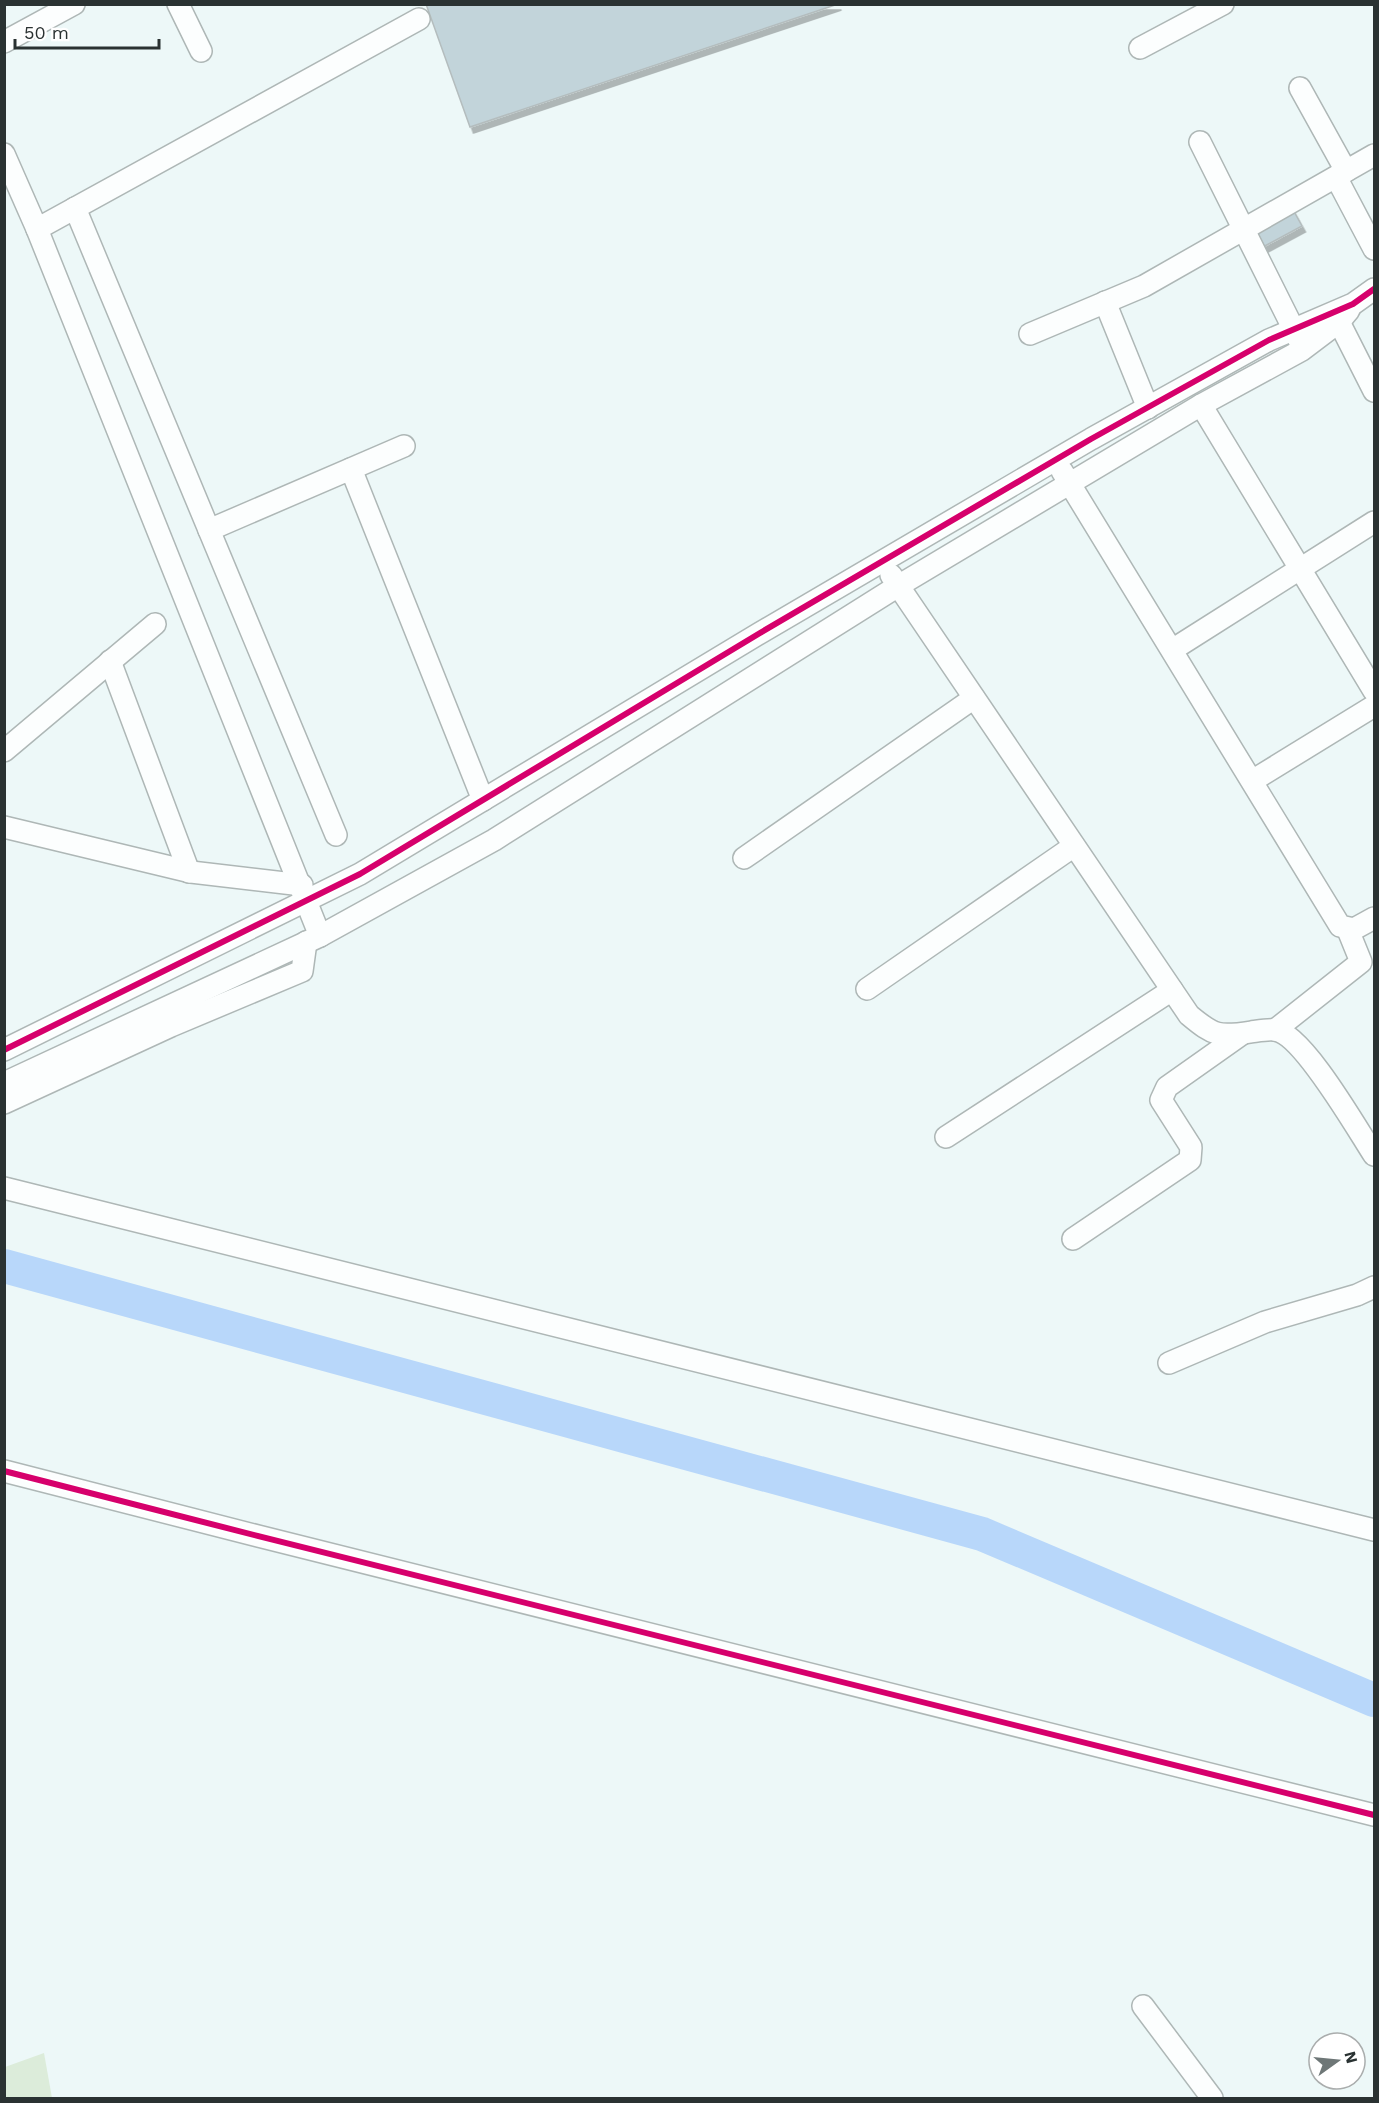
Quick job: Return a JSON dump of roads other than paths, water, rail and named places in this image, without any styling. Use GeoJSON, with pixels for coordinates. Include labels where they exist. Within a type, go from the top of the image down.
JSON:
{"type":"FeatureCollection","features":[{"type":"Feature","properties":{"kind":"street"},"geometry":{"type":"LineString","coordinates":[[4,42],[74,4]]}},
{"type":"Feature","properties":{"kind":"street"},"geometry":{"type":"LineString","coordinates":[[178,4],[201,51]]}},
{"type":"Feature","properties":{"kind":"street"},"geometry":{"type":"LineString","coordinates":[[1140,48],[1223,4]]}},
{"type":"Feature","properties":{"kind":"street"},"geometry":{"type":"LineString","coordinates":[[37,228],[418,19]]}},
{"type":"Feature","properties":{"kind":"street"},"geometry":{"type":"LineString","coordinates":[[1300,88],[1374,249]]}},
{"type":"Feature","properties":{"kind":"street"},"geometry":{"type":"LineString","coordinates":[[1200,142],[1294,328],[1302,350]]}},
{"type":"Feature","properties":{"kind":"street"},"geometry":{"type":"LineString","coordinates":[[4,154],[37,228],[305,893],[313,939],[302,970],[171,1026],[4,1103]]}},
{"type":"Feature","properties":{"kind":"street"},"geometry":{"type":"LineString","coordinates":[[1030,334],[1144,286],[1374,155]]}},
{"type":"Feature","properties":{"kind":"street"},"geometry":{"type":"LineString","coordinates":[[75,208],[336,835]]}},
{"type":"Feature","properties":{"kind":"street"},"geometry":{"type":"LineString","coordinates":[[4,1050],[305,893],[354,878],[1056,460],[1294,328],[1353,304],[1374,289]]}},
{"type":"Feature","properties":{"kind":"street"},"geometry":{"type":"LineString","coordinates":[[1105,302],[1148,408]]}},
{"type":"Feature","properties":{"kind":"street"},"geometry":{"type":"LineString","coordinates":[[4,1083],[313,939],[494,840],[898,586],[1201,405],[1302,350],[1339,322],[1353,304]]}},
{"type":"Feature","properties":{"kind":"street"},"geometry":{"type":"LineString","coordinates":[[1339,322],[1374,391]]}},
{"type":"Feature","properties":{"kind":"street"},"geometry":{"type":"LineString","coordinates":[[1201,405],[1374,691]]}},
{"type":"Feature","properties":{"kind":"street"},"geometry":{"type":"LineString","coordinates":[[209,530],[404,447]]}},
{"type":"Feature","properties":{"kind":"street"},"geometry":{"type":"LineString","coordinates":[[1056,460],[1340,926],[1348,930],[1354,929],[1374,918]]}},
{"type":"Feature","properties":{"kind":"street"},"geometry":{"type":"LineString","coordinates":[[351,470],[483,800]]}},
{"type":"Feature","properties":{"kind":"street"},"geometry":{"type":"LineString","coordinates":[[1172,650],[1374,522]]}},
{"type":"Feature","properties":{"kind":"street"},"geometry":{"type":"LineString","coordinates":[[883,561],[1189,1015],[1210,1033],[1228,1036],[1275,1030],[1293,1038],[1330,1087],[1374,1155]]}},
{"type":"Feature","properties":{"kind":"street"},"geometry":{"type":"LineString","coordinates":[[4,751],[155,624]]}},
{"type":"Feature","properties":{"kind":"street"},"geometry":{"type":"LineString","coordinates":[[110,661],[189,872]]}},
{"type":"Feature","properties":{"kind":"street"},"geometry":{"type":"LineString","coordinates":[[744,858],[974,698]]}},
{"type":"Feature","properties":{"kind":"street"},"geometry":{"type":"LineString","coordinates":[[1252,781],[1374,706]]}},
{"type":"Feature","properties":{"kind":"street"},"geometry":{"type":"LineString","coordinates":[[4,827],[189,872],[305,893]]}},
{"type":"Feature","properties":{"kind":"street"},"geometry":{"type":"LineString","coordinates":[[867,988],[1074,846]]}},
{"type":"Feature","properties":{"kind":"street"},"geometry":{"type":"LineString","coordinates":[[1275,1030],[1361,962],[1348,930]]}},
{"type":"Feature","properties":{"kind":"street"},"geometry":{"type":"LineString","coordinates":[[945,1137],[1172,990]]}},
{"type":"Feature","properties":{"kind":"street"},"geometry":{"type":"LineString","coordinates":[[1073,1239],[1190,1160],[1191,1147],[1161,1101],[1162,1094],[1167,1087],[1243,1034]]}},
{"type":"Feature","properties":{"kind":"street"},"geometry":{"type":"LineString","coordinates":[[4,1188],[1374,1530]]}},
{"type":"Feature","properties":{"kind":"street"},"geometry":{"type":"LineString","coordinates":[[1169,1363],[1265,1322],[1357,1295],[1374,1287]]}},
{"type":"Feature","properties":{"kind":"street"},"geometry":{"type":"LineString","coordinates":[[4,1472],[295,1547],[865,1686],[1374,1815]]}},
{"type":"Feature","properties":{"kind":"street"},"geometry":{"type":"LineString","coordinates":[[1143,2006],[1212,2098]]}},
{"type":"Feature","properties":{"kind":"waterway"},"geometry":{"type":"LineString","coordinates":[[4,1266],[982,1534],[1374,1700]]}}]}
